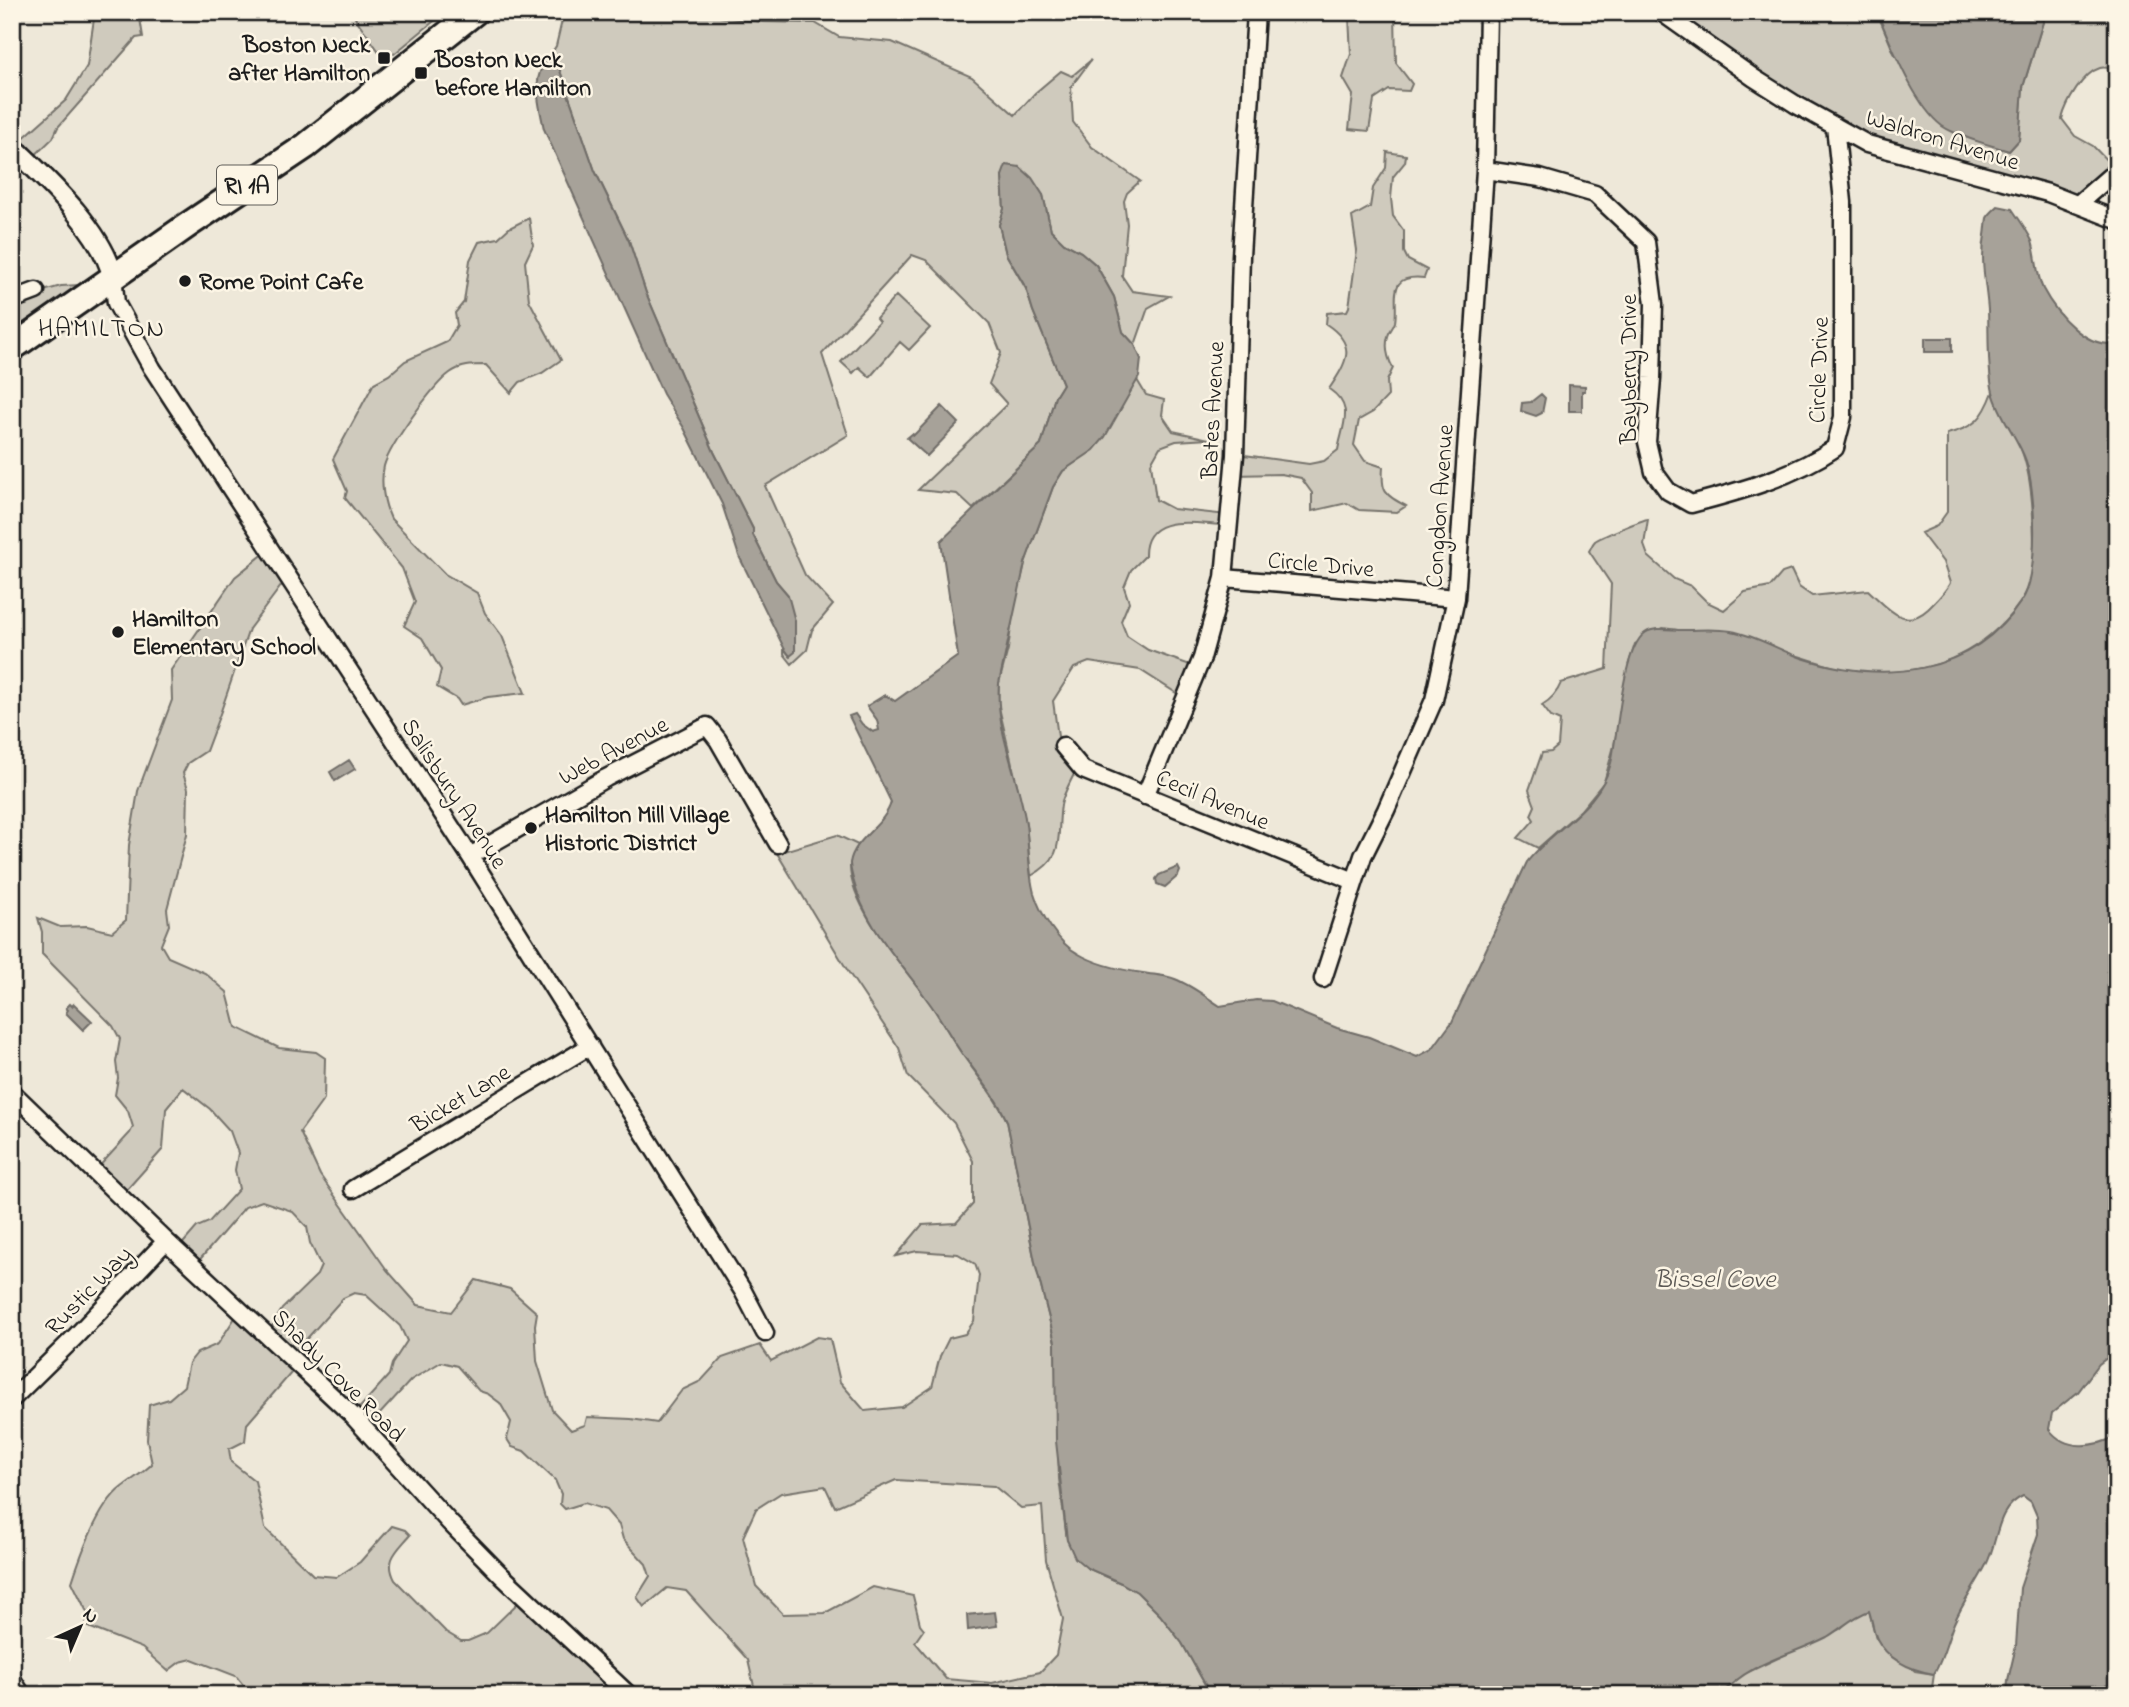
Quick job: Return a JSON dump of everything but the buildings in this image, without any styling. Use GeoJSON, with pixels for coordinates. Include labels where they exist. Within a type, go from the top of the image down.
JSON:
{"type":"FeatureCollection","features":[{"type":"Feature","properties":{"kind":"main road","name":"RI 1A"},"geometry":{"type":"LineString","coordinates":[[12,348],[306,146],[475,12]]}},
{"type":"Feature","properties":{"kind":"street","name":"Bates Avenue"},"geometry":{"type":"LineString","coordinates":[[1145,796],[1202,658],[1224,578],[1234,455],[1241,256],[1256,12]]}},
{"type":"Feature","properties":{"kind":"street","name":"Congdon Avenue"},"geometry":{"type":"LineString","coordinates":[[1323,979],[1363,856],[1434,700],[1456,598],[1485,170],[1488,12]]}},
{"type":"Feature","properties":{"kind":"street","name":"Waldron Avenue"},"geometry":{"type":"LineString","coordinates":[[1661,12],[1754,78],[1867,144],[2048,193],[2117,219]]}},
{"type":"Feature","properties":{"kind":"street","name":"Circle Drive"},"geometry":{"type":"LineString","coordinates":[[1682,498],[1691,504],[1730,494],[1810,465],[1835,448],[1843,417],[1843,202],[1835,126]]}},
{"type":"Feature","properties":{"kind":"street"},"geometry":{"type":"LineString","coordinates":[[13,148],[96,238],[113,277]]}},
{"type":"Feature","properties":{"kind":"street","name":"Bayberry Drive"},"geometry":{"type":"LineString","coordinates":[[1485,170],[1540,178],[1595,194],[1646,242],[1654,304],[1647,442],[1654,472],[1668,491],[1682,498]]}},
{"type":"Feature","properties":{"kind":"street"},"geometry":{"type":"LineString","coordinates":[[2078,204],[2117,170]]}},
{"type":"Feature","properties":{"kind":"street","name":"Salisbury Avenue"},"geometry":{"type":"LineString","coordinates":[[113,277],[117,303],[152,368],[470,856],[743,1291],[765,1333]]}},
{"type":"Feature","properties":{"kind":"street"},"geometry":{"type":"LineString","coordinates":[[12,300],[36,291]]}},
{"type":"Feature","properties":{"kind":"street","name":"Circle Drive"},"geometry":{"type":"LineString","coordinates":[[1224,578],[1456,598]]}},
{"type":"Feature","properties":{"kind":"street","name":"Web Avenue"},"geometry":{"type":"LineString","coordinates":[[470,856],[617,772],[706,726],[718,740],[778,844]]}},
{"type":"Feature","properties":{"kind":"street","name":"Cecil Avenue"},"geometry":{"type":"LineString","coordinates":[[1063,746],[1083,770],[1354,881]]}},
{"type":"Feature","properties":{"kind":"street","name":"Bicket Lane"},"geometry":{"type":"LineString","coordinates":[[353,1189],[590,1046]]}},
{"type":"Feature","properties":{"kind":"street","name":"Shady Cove Road"},"geometry":{"type":"LineString","coordinates":[[12,1092],[351,1414],[502,1576],[629,1695]]}},
{"type":"Feature","properties":{"kind":"street","name":"Rustic Way"},"geometry":{"type":"LineString","coordinates":[[12,1399],[166,1241]]}},
{"type":"Feature","properties":{"kind":"street"},"geometry":{"type":"LineString","coordinates":[[12,1679],[22,1695]]}},
{"type":"Feature","properties":{"kind":"shaded area"},"geometry":{"type":"Polygon","coordinates":[[[95,12],[139,12],[143,37],[136,38],[58,127],[53,138],[27,163],[12,148],[66,100],[87,66],[95,12]]]}},
{"type":"Feature","properties":{"kind":"shaded area"},"geometry":{"type":"Polygon","coordinates":[[[351,12],[445,12],[394,54],[380,53],[351,12]]]}},
{"type":"Feature","properties":{"kind":"shaded area"},"geometry":{"type":"Polygon","coordinates":[[[564,12],[727,12],[722,17],[763,22],[815,23],[839,37],[892,42],[972,77],[1015,115],[1061,71],[1072,76],[1091,60],[1071,87],[1073,122],[1092,147],[1140,181],[1127,193],[1124,201],[1127,224],[1122,276],[1132,291],[1169,296],[1148,308],[1135,345],[1123,332],[1114,297],[1096,265],[1081,252],[1064,243],[1051,230],[1043,195],[1002,176],[1004,209],[999,225],[1006,254],[1026,289],[1063,384],[1055,397],[1041,445],[973,509],[957,494],[918,490],[1007,404],[989,384],[1001,353],[989,323],[926,260],[912,255],[822,354],[848,435],[765,486],[805,575],[833,605],[812,630],[807,650],[792,664],[784,654],[784,649],[790,656],[788,595],[776,581],[714,452],[646,293],[629,241],[595,171],[559,68],[549,57],[556,46],[564,12]]]}},
{"type":"Feature","properties":{"kind":"shaded area"},"geometry":{"type":"Polygon","coordinates":[[[1351,12],[1395,12],[1396,63],[1412,84],[1409,91],[1389,90],[1374,100],[1369,131],[1349,129],[1353,95],[1343,78],[1351,54],[1351,12]]]}},
{"type":"Feature","properties":{"kind":"shaded area"},"geometry":{"type":"Polygon","coordinates":[[[1664,12],[1877,12],[1894,53],[1943,126],[2009,151],[2019,140],[2023,87],[2043,22],[2041,12],[2117,12],[2117,70],[2102,67],[2087,76],[2071,97],[2062,119],[2075,136],[2093,146],[2115,169],[2080,201],[1864,141],[1664,12]]]}},
{"type":"Feature","properties":{"kind":"shaded area"},"geometry":{"type":"Polygon","coordinates":[[[1387,152],[1406,155],[1405,162],[1393,177],[1393,216],[1404,231],[1404,252],[1408,260],[1427,270],[1424,278],[1404,280],[1396,290],[1395,322],[1387,340],[1393,368],[1387,381],[1388,396],[1373,412],[1359,420],[1354,445],[1365,461],[1383,467],[1386,491],[1406,506],[1397,512],[1359,510],[1347,503],[1312,511],[1312,493],[1301,478],[1281,474],[1235,475],[1237,454],[1309,464],[1324,461],[1338,450],[1345,409],[1329,389],[1341,370],[1346,347],[1336,332],[1326,324],[1327,313],[1347,311],[1349,307],[1357,250],[1352,217],[1370,207],[1373,188],[1386,168],[1387,152]]]}},
{"type":"Feature","properties":{"kind":"shaded area"},"geometry":{"type":"Polygon","coordinates":[[[529,218],[533,245],[525,262],[529,300],[561,360],[542,373],[520,382],[511,393],[486,365],[454,370],[442,380],[412,416],[394,444],[384,466],[382,479],[386,507],[391,519],[445,574],[477,593],[485,613],[502,636],[525,693],[488,697],[461,705],[457,699],[437,687],[441,670],[422,638],[404,626],[415,602],[402,568],[345,498],[347,491],[333,459],[374,383],[389,375],[405,361],[447,342],[457,325],[455,313],[464,302],[470,260],[479,242],[498,238],[509,228],[529,218]]]}},
{"type":"Feature","properties":{"kind":"shaded area"},"geometry":{"type":"Polygon","coordinates":[[[61,286],[86,287],[12,350],[12,300],[61,286]]]}},
{"type":"Feature","properties":{"kind":"shaded area"},"geometry":{"type":"Polygon","coordinates":[[[896,296],[930,328],[909,350],[900,342],[870,377],[859,367],[853,373],[841,362],[879,322],[876,318],[896,296]]]}},
{"type":"Feature","properties":{"kind":"shaded area"},"geometry":{"type":"Polygon","coordinates":[[[1137,380],[1146,395],[1164,400],[1162,415],[1173,431],[1209,439],[1176,441],[1160,447],[1151,463],[1156,500],[1173,509],[1228,515],[1225,525],[1173,524],[1153,532],[1147,542],[1145,556],[1131,570],[1124,587],[1129,602],[1121,621],[1127,636],[1148,650],[1196,667],[1181,696],[1140,670],[1089,662],[1074,668],[1053,701],[1061,758],[1076,765],[1076,770],[1062,801],[1055,853],[1042,869],[1031,876],[1026,824],[998,703],[999,683],[1008,649],[1013,613],[1025,563],[1053,487],[1063,471],[1077,461],[1121,405],[1137,380]]]}},
{"type":"Feature","properties":{"kind":"shaded area"},"geometry":{"type":"Polygon","coordinates":[[[1993,392],[2016,437],[2029,476],[2034,544],[2029,586],[2022,600],[2005,621],[1959,656],[1924,668],[1886,672],[1856,671],[1742,642],[1663,628],[1635,644],[1604,782],[1581,810],[1538,848],[1518,838],[1534,820],[1531,815],[1535,806],[1529,790],[1542,753],[1551,752],[1558,746],[1560,721],[1551,717],[1542,705],[1554,695],[1561,683],[1607,669],[1611,584],[1589,551],[1595,541],[1648,519],[1644,545],[1648,556],[1674,579],[1691,586],[1707,602],[1724,610],[1745,592],[1770,587],[1782,573],[1791,570],[1799,587],[1812,596],[1868,590],[1896,614],[1911,618],[1928,609],[1950,583],[1943,562],[1921,533],[1937,526],[1947,512],[1947,434],[1965,428],[1977,420],[1986,409],[1993,392]]]}},
{"type":"Feature","properties":{"kind":"shaded area"},"geometry":{"type":"Polygon","coordinates":[[[266,552],[284,582],[249,629],[206,751],[188,763],[183,773],[188,789],[187,834],[167,909],[169,925],[161,945],[168,957],[205,973],[227,992],[236,1027],[279,1048],[316,1052],[325,1058],[324,1099],[300,1132],[320,1175],[387,1270],[418,1305],[451,1312],[476,1280],[510,1289],[537,1313],[537,1361],[552,1410],[571,1430],[585,1425],[587,1417],[657,1423],[682,1390],[701,1381],[722,1358],[760,1345],[771,1361],[817,1337],[830,1339],[840,1382],[865,1411],[902,1407],[932,1387],[940,1356],[949,1338],[965,1334],[974,1321],[979,1275],[975,1264],[958,1254],[917,1251],[896,1256],[922,1225],[956,1223],[973,1204],[973,1161],[954,1123],[908,1076],[899,1048],[849,973],[777,853],[837,835],[858,845],[850,865],[858,899],[1007,1121],[1036,1267],[1055,1342],[1059,1479],[1067,1540],[1087,1568],[1137,1592],[1160,1615],[1182,1643],[1211,1695],[756,1695],[748,1660],[686,1591],[667,1588],[644,1607],[637,1597],[650,1576],[646,1564],[623,1539],[619,1525],[606,1510],[584,1503],[565,1509],[560,1504],[561,1494],[555,1480],[524,1451],[512,1447],[507,1439],[511,1422],[500,1403],[479,1391],[457,1366],[441,1362],[411,1380],[367,1428],[354,1414],[389,1375],[392,1364],[407,1341],[400,1326],[366,1295],[354,1293],[343,1298],[294,1353],[298,1365],[247,1424],[245,1441],[229,1449],[231,1462],[255,1481],[265,1528],[313,1575],[337,1577],[360,1562],[392,1526],[405,1530],[410,1535],[391,1561],[392,1573],[395,1580],[446,1632],[461,1641],[487,1633],[525,1596],[631,1695],[247,1695],[236,1676],[192,1659],[180,1662],[168,1671],[142,1648],[86,1626],[88,1614],[72,1582],[91,1531],[105,1506],[113,1495],[152,1464],[147,1440],[149,1405],[169,1399],[184,1386],[189,1363],[197,1353],[218,1344],[240,1310],[268,1333],[282,1309],[317,1275],[321,1266],[310,1243],[307,1227],[292,1211],[262,1201],[245,1207],[196,1264],[178,1249],[197,1227],[209,1222],[239,1189],[235,1170],[238,1153],[230,1131],[210,1109],[183,1088],[166,1109],[163,1149],[122,1195],[95,1171],[133,1127],[128,1111],[115,1095],[120,1039],[113,1026],[42,954],[42,932],[38,918],[60,927],[87,926],[112,932],[126,920],[129,845],[138,791],[172,700],[171,670],[235,577],[266,552]],[[896,1480],[835,1507],[825,1486],[781,1493],[756,1509],[743,1537],[756,1586],[783,1614],[825,1613],[873,1587],[913,1596],[920,1624],[924,1629],[915,1642],[946,1679],[992,1683],[1040,1672],[1056,1655],[1063,1619],[1046,1560],[1042,1506],[1021,1508],[994,1486],[896,1480]]]}},
{"type":"Feature","properties":{"kind":"shaded area"},"geometry":{"type":"Polygon","coordinates":[[[1869,1611],[1876,1638],[1915,1671],[1934,1674],[1931,1695],[1721,1695],[1742,1675],[1840,1629],[1854,1616],[1869,1611]]]}},
{"type":"Feature","properties":{"kind":"water"},"geometry":{"type":"Polygon","coordinates":[[[1877,12],[2041,12],[2043,22],[2023,87],[2019,140],[2009,151],[1957,134],[1942,126],[1932,116],[1904,73],[1877,12]]]}},
{"type":"Feature","properties":{"kind":"water"},"geometry":{"type":"Polygon","coordinates":[[[549,57],[559,68],[595,171],[629,241],[646,293],[714,452],[776,581],[788,595],[795,621],[795,652],[790,656],[739,556],[722,504],[684,428],[663,394],[544,129],[538,101],[538,82],[543,65],[549,57]]]}},
{"type":"Feature","properties":{"kind":"water","name":"Bissel Cove"},"geometry":{"type":"Polygon","coordinates":[[[1006,165],[1020,167],[1032,178],[1043,195],[1051,230],[1064,243],[1081,252],[1096,265],[1114,297],[1123,332],[1135,345],[1141,359],[1139,377],[1105,437],[1094,450],[1063,471],[1053,487],[1025,563],[999,683],[1004,736],[1023,806],[1032,885],[1041,909],[1063,942],[1093,961],[1118,969],[1175,979],[1220,1006],[1256,1000],[1272,1001],[1417,1057],[1432,1049],[1452,1022],[1527,862],[1587,805],[1605,778],[1611,763],[1626,674],[1637,642],[1645,633],[1658,629],[1731,631],[1802,658],[1833,666],[1863,671],[1894,671],[1923,668],[1951,659],[1978,645],[2001,626],[2022,600],[2031,572],[2033,553],[2032,492],[2026,461],[1996,401],[1991,383],[1983,264],[1987,218],[1998,206],[2012,209],[2028,233],[2043,289],[2064,319],[2084,336],[2095,341],[2106,344],[2117,342],[2117,1354],[2099,1364],[2078,1392],[2052,1413],[2049,1429],[2063,1441],[2080,1445],[2099,1443],[2117,1436],[2117,1695],[2007,1695],[2016,1646],[2020,1588],[2038,1534],[2037,1516],[2031,1502],[2023,1496],[2007,1509],[2002,1517],[1986,1565],[1958,1615],[1934,1674],[1909,1667],[1887,1653],[1874,1632],[1869,1611],[1852,1619],[1827,1637],[1757,1667],[1721,1695],[1211,1695],[1182,1643],[1160,1615],[1137,1592],[1087,1568],[1075,1558],[1067,1540],[1056,1441],[1055,1342],[1036,1267],[1007,1121],[933,1007],[875,928],[859,896],[850,865],[857,846],[883,818],[891,802],[849,716],[855,714],[862,724],[873,732],[879,730],[877,720],[867,706],[885,695],[895,701],[958,656],[941,541],[1041,445],[1055,397],[1063,384],[1026,288],[1006,254],[999,225],[1004,209],[1002,176],[1006,165]]]}},
{"type":"Feature","properties":{"kind":"water"},"geometry":{"type":"Polygon","coordinates":[[[1925,338],[1952,338],[1952,352],[1925,352],[1925,338]]]}},
{"type":"Feature","properties":{"kind":"water"},"geometry":{"type":"Polygon","coordinates":[[[1569,385],[1585,386],[1585,391],[1582,391],[1582,411],[1569,411],[1569,385]]]}},
{"type":"Feature","properties":{"kind":"water"},"geometry":{"type":"Polygon","coordinates":[[[1541,394],[1545,398],[1542,413],[1536,416],[1521,411],[1522,403],[1531,402],[1541,394]]]}},
{"type":"Feature","properties":{"kind":"water"},"geometry":{"type":"Polygon","coordinates":[[[942,406],[959,423],[927,456],[907,438],[914,435],[942,406]]]}},
{"type":"Feature","properties":{"kind":"water"},"geometry":{"type":"Polygon","coordinates":[[[349,760],[355,769],[335,781],[330,772],[349,760]]]}},
{"type":"Feature","properties":{"kind":"water"},"geometry":{"type":"Polygon","coordinates":[[[1178,867],[1178,876],[1165,887],[1157,884],[1159,875],[1178,867]]]}},
{"type":"Feature","properties":{"kind":"water"},"geometry":{"type":"Polygon","coordinates":[[[70,1004],[74,1004],[92,1021],[83,1030],[66,1013],[70,1004]]]}},
{"type":"Feature","properties":{"kind":"water"},"geometry":{"type":"Polygon","coordinates":[[[995,1612],[997,1626],[968,1630],[967,1615],[995,1612]]]}},
{"type":"Feature","properties":{"kind":"place","name":"Boston Neck after Hamilton"},"geometry":{"type":"Point","coordinates":[384,58]}},
{"type":"Feature","properties":{"kind":"place","name":"Boston Neck before Hamilton"},"geometry":{"type":"Point","coordinates":[421,73]}},
{"type":"Feature","properties":{"kind":"place","name":"Rome Point Cafe"},"geometry":{"type":"Point","coordinates":[185,281]}},
{"type":"Feature","properties":{"kind":"place","name":"Hamilton Elementary School"},"geometry":{"type":"Point","coordinates":[118,632]}},
{"type":"Feature","properties":{"kind":"place","name":"Hamilton Mill Village Historic District"},"geometry":{"type":"Point","coordinates":[531,828]}},
{"type":"Feature","properties":{"kind":"district","name":"HAMILTON"},"geometry":{"type":"Point","coordinates":[102,327]}}]}
